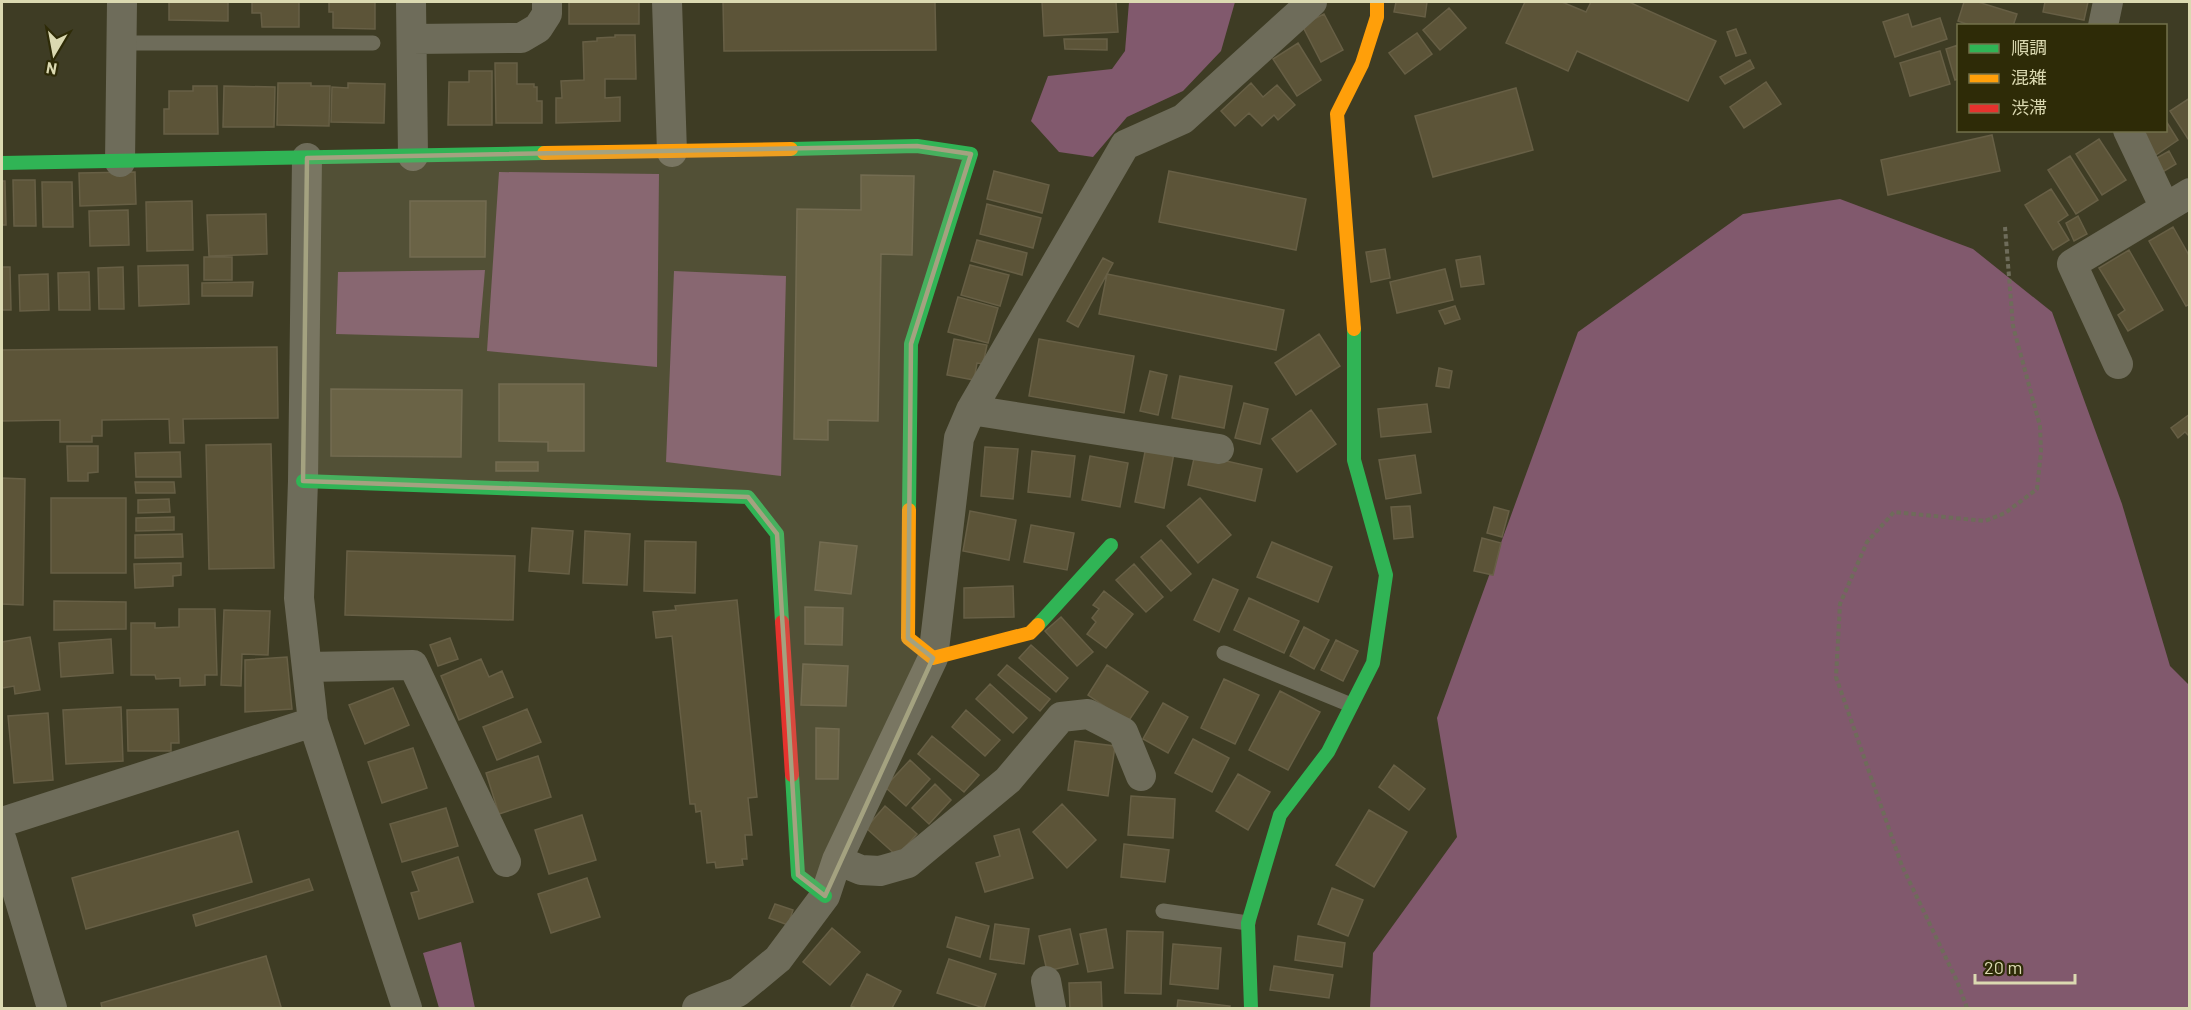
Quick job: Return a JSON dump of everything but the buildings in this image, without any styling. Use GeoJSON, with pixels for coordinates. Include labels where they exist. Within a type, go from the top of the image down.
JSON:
{"type":"FeatureCollection","features":[{"type":"Feature","properties":{"kind":"street"},"geometry":{"type":"LineString","coordinates":[[120,162],[122,2]]}},
{"type":"Feature","properties":{"kind":"street"},"geometry":{"type":"LineString","coordinates":[[411,2],[413,156]]}},
{"type":"Feature","properties":{"kind":"street"},"geometry":{"type":"LineString","coordinates":[[412,39],[521,38],[537,28],[547,14],[547,2]]}},
{"type":"Feature","properties":{"kind":"street"},"geometry":{"type":"LineString","coordinates":[[667,2],[672,152]]}},
{"type":"Feature","properties":{"kind":"street"},"geometry":{"type":"LineString","coordinates":[[697,1008],[738,992],[778,959],[825,896],[837,860],[933,658],[959,438],[971,410],[1125,145],[1183,119],[1312,2]]}},
{"type":"Feature","properties":{"kind":"street"},"geometry":{"type":"LineString","coordinates":[[1251,1008],[1248,922],[1280,815],[1328,752],[1373,663],[1386,575],[1354,460],[1354,333],[1337,114],[1362,64],[1377,17],[1377,2]]}},
{"type":"Feature","properties":{"kind":"street"},"geometry":{"type":"LineString","coordinates":[[2104,24],[2109,2]]}},
{"type":"Feature","properties":{"kind":"street"},"geometry":{"type":"LineString","coordinates":[[2118,364],[2072,264],[2177,200],[2129,132]]}},
{"type":"Feature","properties":{"kind":"street"},"geometry":{"type":"LineString","coordinates":[[2,162],[120,162],[917,146],[971,154],[911,344],[908,638],[933,658]]}},
{"type":"Feature","properties":{"kind":"street"},"geometry":{"type":"LineString","coordinates":[[307,158],[303,481],[299,598],[313,722],[407,1008]]}},
{"type":"Feature","properties":{"kind":"street"},"geometry":{"type":"LineString","coordinates":[[971,410],[1219,449]]}},
{"type":"Feature","properties":{"kind":"street"},"geometry":{"type":"LineString","coordinates":[[303,481],[748,497],[777,534],[798,875],[825,896]]}},
{"type":"Feature","properties":{"kind":"street"},"geometry":{"type":"LineString","coordinates":[[933,658],[1030,633],[1111,545]]}},
{"type":"Feature","properties":{"kind":"street"},"geometry":{"type":"LineString","coordinates":[[307,668],[413,665],[506,862]]}},
{"type":"Feature","properties":{"kind":"street"},"geometry":{"type":"LineString","coordinates":[[837,860],[861,870],[880,871],[908,863],[1008,780],[1061,717],[1088,714],[1123,732],[1141,776]]}},
{"type":"Feature","properties":{"kind":"street"},"geometry":{"type":"LineString","coordinates":[[2,822],[313,722]]}},
{"type":"Feature","properties":{"kind":"street"},"geometry":{"type":"LineString","coordinates":[[2,841],[52,1008]]}},
{"type":"Feature","properties":{"kind":"lane"},"geometry":{"type":"LineString","coordinates":[[122,43],[373,43]]}},
{"type":"Feature","properties":{"kind":"lane"},"geometry":{"type":"LineString","coordinates":[[1224,653],[1351,705]]}},
{"type":"Feature","properties":{"kind":"lane"},"geometry":{"type":"LineString","coordinates":[[1163,912],[1248,922]]}},
{"type":"Feature","properties":{"kind":"path"},"geometry":{"type":"LineString","coordinates":[[1967,1008],[1957,981],[1902,866],[1836,677],[1840,604],[1867,542],[1894,512],[1985,521],[2005,513],[2037,489],[2041,452],[2040,426],[2013,326],[2005,227]]}},
{"type":"Feature","properties":{"kind":"highlighted area"},"geometry":{"type":"Polygon","coordinates":[[[917,146],[971,154],[911,344],[908,638],[933,658],[825,896],[798,875],[777,534],[748,497],[303,481],[307,158],[917,146]]]}},
{"type":"Feature","properties":{"kind":"shaded area"},"geometry":{"type":"Polygon","coordinates":[[[1129,2],[1235,2],[1221,51],[1183,91],[1127,117],[1093,157],[1059,152],[1031,121],[1048,76],[1112,69],[1125,51],[1129,2]]]}},
{"type":"Feature","properties":{"kind":"shaded area"},"geometry":{"type":"Polygon","coordinates":[[[499,172],[659,174],[657,367],[487,351],[499,172]]]}},
{"type":"Feature","properties":{"kind":"shaded area"},"geometry":{"type":"Polygon","coordinates":[[[1840,199],[1973,249],[2052,312],[2122,504],[2170,666],[2189,685],[2189,1008],[1370,1008],[1373,953],[1457,837],[1437,718],[1578,332],[1743,214],[1840,199]]]}},
{"type":"Feature","properties":{"kind":"shaded area"},"geometry":{"type":"Polygon","coordinates":[[[485,270],[479,338],[336,334],[338,272],[485,270]]]}},
{"type":"Feature","properties":{"kind":"shaded area"},"geometry":{"type":"Polygon","coordinates":[[[674,271],[786,276],[781,476],[666,462],[674,271]]]}},
{"type":"Feature","properties":{"kind":"shaded area"},"geometry":{"type":"Polygon","coordinates":[[[461,942],[475,1008],[439,1008],[423,953],[461,942]]]}},
{"type":"Feature","properties":{"kind":"traffic: fast"},"geometry":{"type":"LineString","coordinates":[[791,149],[917,146],[971,154],[911,344],[909,510]]}},
{"type":"Feature","properties":{"kind":"traffic: fast"},"geometry":{"type":"LineString","coordinates":[[2,163],[544,153]]}},
{"type":"Feature","properties":{"kind":"traffic: fast"},"geometry":{"type":"LineString","coordinates":[[1251,1008],[1248,923],[1280,815],[1328,752],[1373,663],[1386,575],[1354,460],[1354,329]]}},
{"type":"Feature","properties":{"kind":"traffic: fast"},"geometry":{"type":"LineString","coordinates":[[303,481],[748,497],[777,534],[782,622]]}},
{"type":"Feature","properties":{"kind":"traffic: fast"},"geometry":{"type":"LineString","coordinates":[[1038,625],[1111,545]]}},
{"type":"Feature","properties":{"kind":"traffic: fast"},"geometry":{"type":"LineString","coordinates":[[792,775],[798,875],[825,896]]}},
{"type":"Feature","properties":{"kind":"traffic: slow"},"geometry":{"type":"LineString","coordinates":[[1354,329],[1337,114],[1362,64],[1377,17],[1377,2]]}},
{"type":"Feature","properties":{"kind":"traffic: slow"},"geometry":{"type":"LineString","coordinates":[[544,153],[791,149]]}},
{"type":"Feature","properties":{"kind":"traffic: slow"},"geometry":{"type":"LineString","coordinates":[[909,510],[908,638],[933,658],[1030,633],[1038,625]]}},
{"type":"Feature","properties":{"kind":"traffic: jam"},"geometry":{"type":"LineString","coordinates":[[782,622],[792,775]]}}]}
